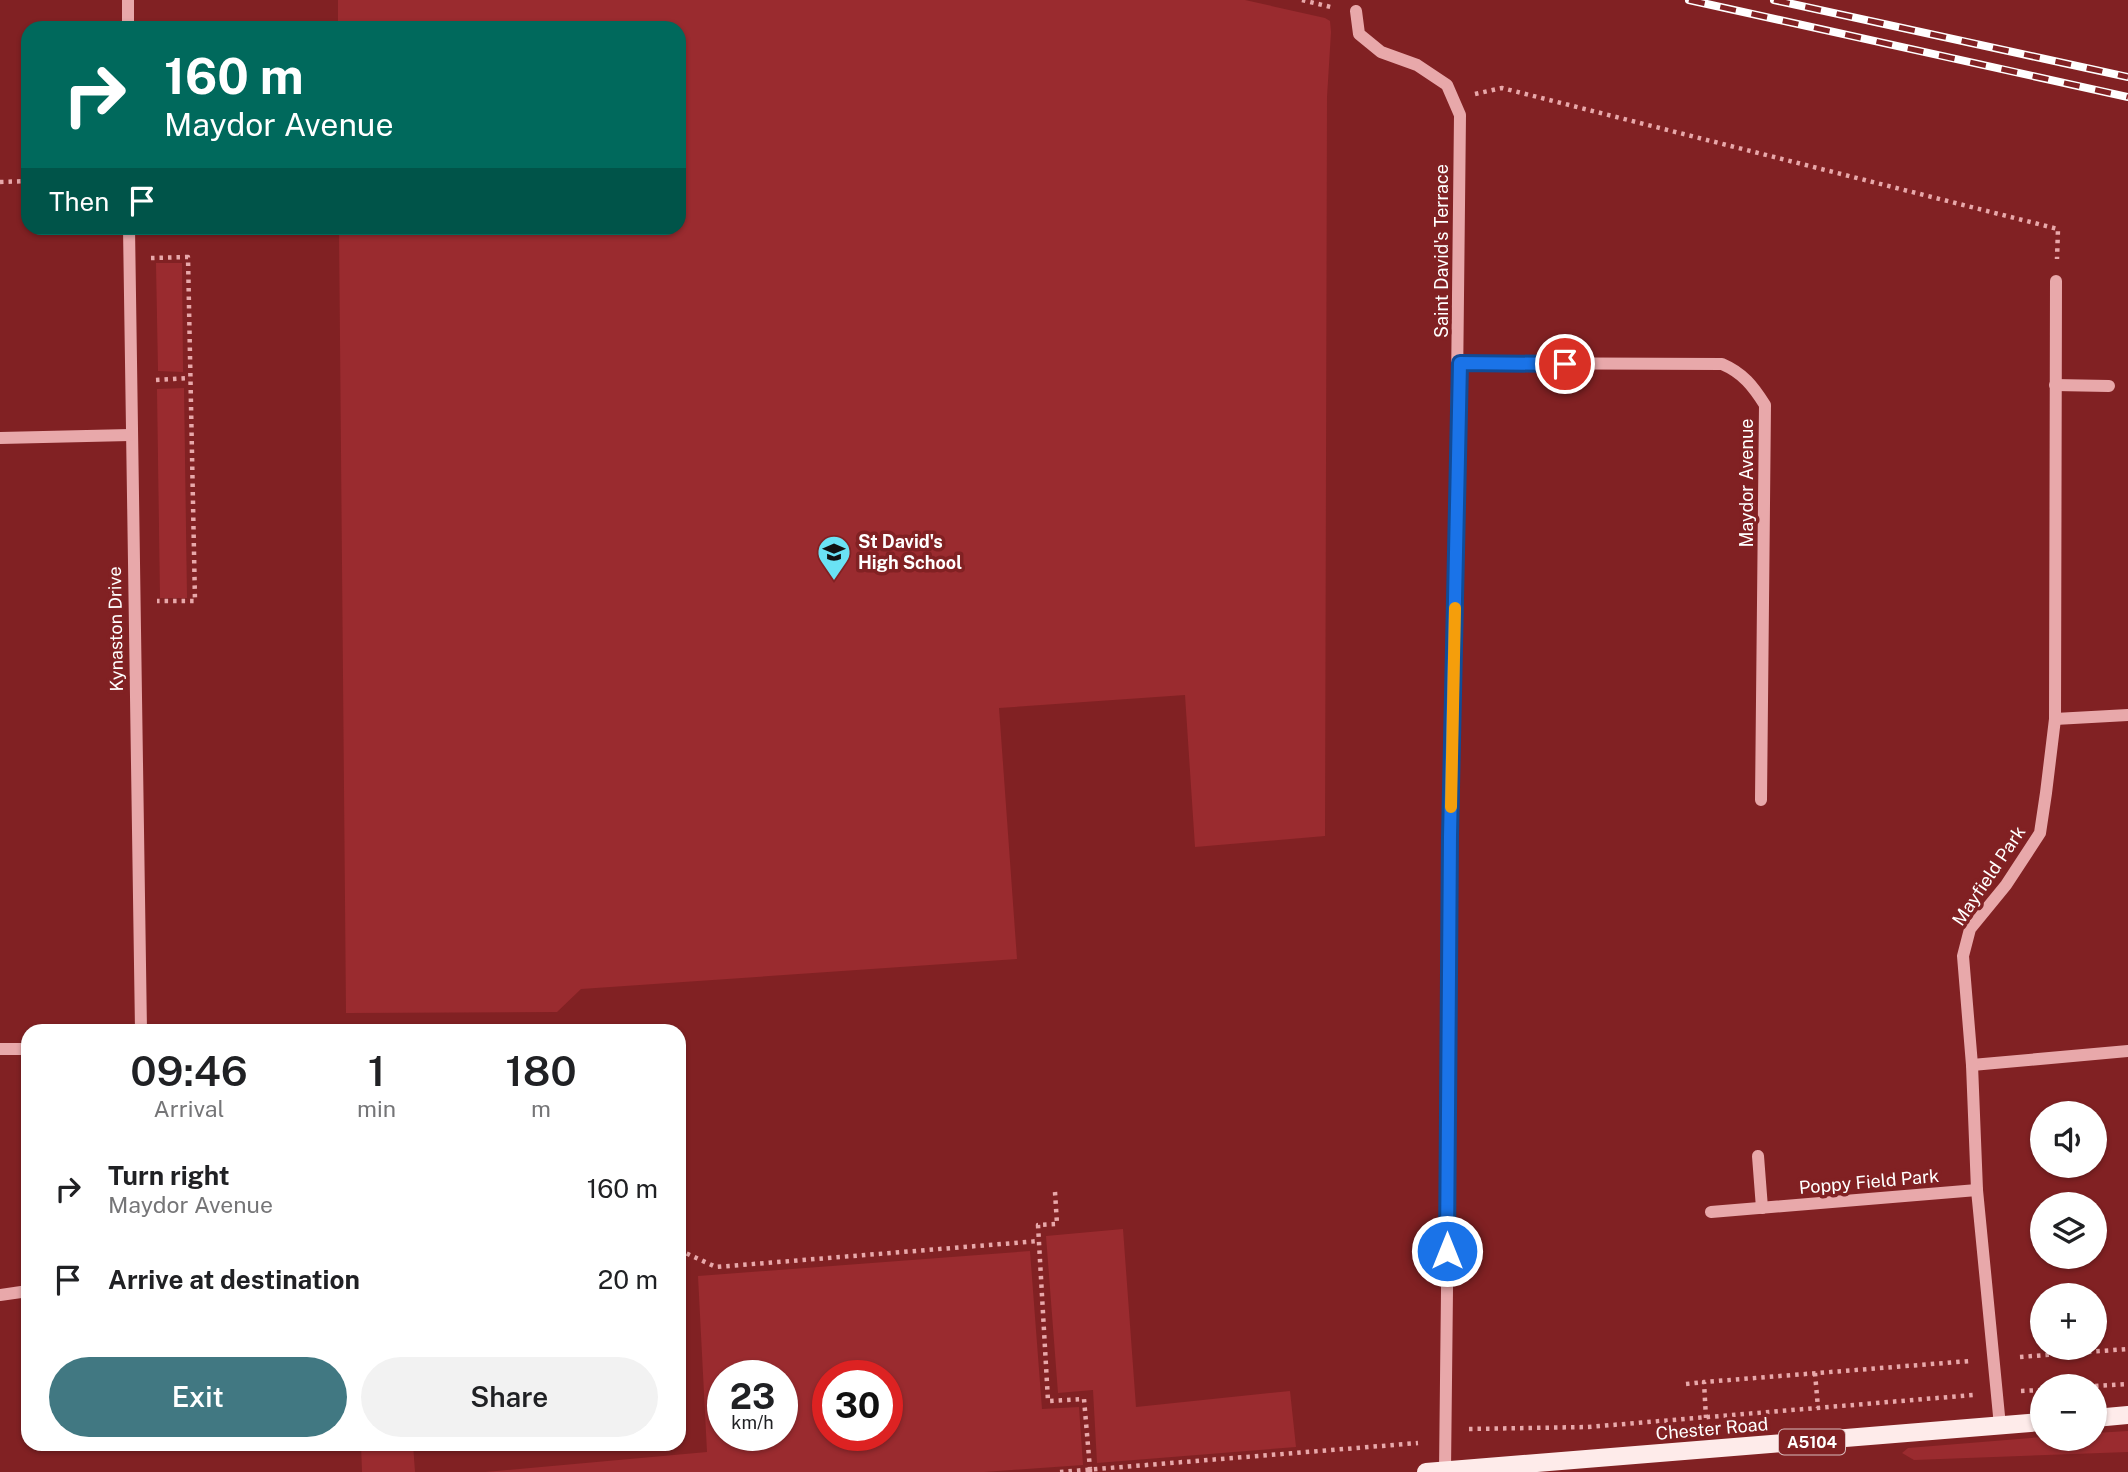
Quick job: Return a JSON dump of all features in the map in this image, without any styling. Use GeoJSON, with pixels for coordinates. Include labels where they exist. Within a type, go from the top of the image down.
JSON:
{"type":"FeatureCollection","features":[{"type":"Feature","properties":{"kind":"main road"},"geometry":{"type":"LineString","coordinates":[[2107,1417],[2128,1415]]}},
{"type":"Feature","properties":{"kind":"main road","name":"Chester Road"},"geometry":{"type":"LineString","coordinates":[[1426,1472],[1583,1466],[2030,1423]]}},
{"type":"Feature","properties":{"kind":"street"},"geometry":{"type":"LineString","coordinates":[[128,0],[128,21]]}},
{"type":"Feature","properties":{"kind":"street"},"geometry":{"type":"LineString","coordinates":[[1356,11],[1359,34],[1381,52],[1417,65],[1447,85],[1453,99]]}},
{"type":"Feature","properties":{"kind":"street","name":"Saint David's Terrace"},"geometry":{"type":"LineString","coordinates":[[1445,1471],[1450,822],[1460,363],[1460,115],[1453,99]]}},
{"type":"Feature","properties":{"kind":"street","name":"Kynaston Drive"},"geometry":{"type":"LineString","coordinates":[[130,235],[130,435],[141,1024]]}},
{"type":"Feature","properties":{"kind":"street","name":"Mayfield Park"},"geometry":{"type":"LineString","coordinates":[[2000,1426],[1978,1190],[1963,956],[1970,929],[2006,885],[2040,833],[2055,719],[2056,281]]}},
{"type":"Feature","properties":{"kind":"street","name":"Maydor Avenue"},"geometry":{"type":"LineString","coordinates":[[1460,363],[1722,364],[1740,372],[1755,389],[1765,405],[1761,800]]}},
{"type":"Feature","properties":{"kind":"street"},"geometry":{"type":"LineString","coordinates":[[2054,385],[2109,386]]}},
{"type":"Feature","properties":{"kind":"street"},"geometry":{"type":"LineString","coordinates":[[0,438],[130,435]]}},
{"type":"Feature","properties":{"kind":"street"},"geometry":{"type":"LineString","coordinates":[[2055,719],[2128,715]]}},
{"type":"Feature","properties":{"kind":"street"},"geometry":{"type":"LineString","coordinates":[[0,1049],[21,1049]]}},
{"type":"Feature","properties":{"kind":"street"},"geometry":{"type":"LineString","coordinates":[[1972,1065],[2128,1051]]}},
{"type":"Feature","properties":{"kind":"street"},"geometry":{"type":"LineString","coordinates":[[1758,1156],[1762,1208]]}},
{"type":"Feature","properties":{"kind":"street","name":"Poppy Field Park"},"geometry":{"type":"LineString","coordinates":[[1711,1212],[1978,1190]]}},
{"type":"Feature","properties":{"kind":"street"},"geometry":{"type":"LineString","coordinates":[[0,1295],[21,1292]]}},
{"type":"Feature","properties":{"kind":"path"},"geometry":{"type":"LineString","coordinates":[[1302,0],[1356,11]]}},
{"type":"Feature","properties":{"kind":"path"},"geometry":{"type":"LineString","coordinates":[[1453,99],[1502,88],[2058,229],[2056,281]]}},
{"type":"Feature","properties":{"kind":"path"},"geometry":{"type":"LineString","coordinates":[[0,182],[21,181]]}},
{"type":"Feature","properties":{"kind":"path"},"geometry":{"type":"LineString","coordinates":[[130,258],[188,257],[195,601],[133,602]]}},
{"type":"Feature","properties":{"kind":"path"},"geometry":{"type":"LineString","coordinates":[[130,380],[190,378]]}},
{"type":"Feature","properties":{"kind":"path"},"geometry":{"type":"LineString","coordinates":[[1055,1192],[1057,1224],[1038,1225],[1048,1401],[1084,1399],[1090,1470]]}},
{"type":"Feature","properties":{"kind":"path"},"geometry":{"type":"LineString","coordinates":[[686,1253],[716,1267],[1039,1241]]}},
{"type":"Feature","properties":{"kind":"path"},"geometry":{"type":"LineString","coordinates":[[2020,1357],[2128,1349]]}},
{"type":"Feature","properties":{"kind":"path"},"geometry":{"type":"LineString","coordinates":[[1686,1384],[1970,1361]]}},
{"type":"Feature","properties":{"kind":"path"},"geometry":{"type":"LineString","coordinates":[[1815,1373],[1818,1408]]}},
{"type":"Feature","properties":{"kind":"path"},"geometry":{"type":"LineString","coordinates":[[1704,1382],[1706,1418]]}},
{"type":"Feature","properties":{"kind":"path"},"geometry":{"type":"LineString","coordinates":[[2107,1385],[2128,1384]]}},
{"type":"Feature","properties":{"kind":"path"},"geometry":{"type":"LineString","coordinates":[[1060,1472],[1414,1445],[1446,1430],[1588,1427],[2030,1391]]}},
{"type":"Feature","properties":{"kind":"shaded area","name":"St David's High School"},"geometry":{"type":"Polygon","coordinates":[[[338,0],[1245,0],[1330,21],[1327,97],[1325,836],[1195,847],[1185,695],[999,708],[1017,959],[581,989],[557,1012],[346,1013],[339,235],[686,235],[686,21],[338,21],[338,0]]]}},
{"type":"Feature","properties":{"kind":"shaded area"},"geometry":{"type":"Polygon","coordinates":[[[156,263],[182,263],[183,372],[158,371],[156,263]]]}},
{"type":"Feature","properties":{"kind":"shaded area"},"geometry":{"type":"Polygon","coordinates":[[[184,388],[187,598],[160,598],[157,389],[184,388]]]}},
{"type":"Feature","properties":{"kind":"shaded area"},"geometry":{"type":"Polygon","coordinates":[[[1123,1229],[1136,1407],[1290,1391],[1296,1447],[1097,1463],[1093,1390],[1058,1393],[1046,1236],[1123,1229]]]}},
{"type":"Feature","properties":{"kind":"shaded area"},"geometry":{"type":"Polygon","coordinates":[[[1030,1251],[1042,1409],[1079,1407],[1083,1465],[984,1472],[485,1472],[707,1452],[698,1276],[1030,1251]]]}},
{"type":"Feature","properties":{"kind":"shaded area"},"geometry":{"type":"Polygon","coordinates":[[[2128,1431],[2128,1452],[1914,1460],[1902,1453],[1908,1448],[2030,1438],[2030,1451],[2107,1451],[2107,1432],[2128,1431]]]}},
{"type":"Feature","properties":{"kind":"shaded area"},"geometry":{"type":"Polygon","coordinates":[[[361,1451],[414,1451],[415,1472],[362,1472],[361,1451]]]}},
{"type":"Feature","properties":{"kind":"railway"},"geometry":{"type":"LineString","coordinates":[[1689,0],[2128,97]]}},
{"type":"Feature","properties":{"kind":"railway"},"geometry":{"type":"LineString","coordinates":[[1774,0],[2128,77]]}},
{"type":"Feature","properties":{"kind":"slow traffic"},"geometry":{"type":"LineString","coordinates":[[1451,807],[1455,608]]}},
{"type":"Feature","properties":{"kind":"place","name":"St David's High School"},"geometry":{"type":"Point","coordinates":[834,582]}},
{"type":"Feature","properties":{"kind":"route"},"geometry":{"type":"LineString","coordinates":[[1447,1251],[1450,836],[1460,363],[1565,364]]}}]}
